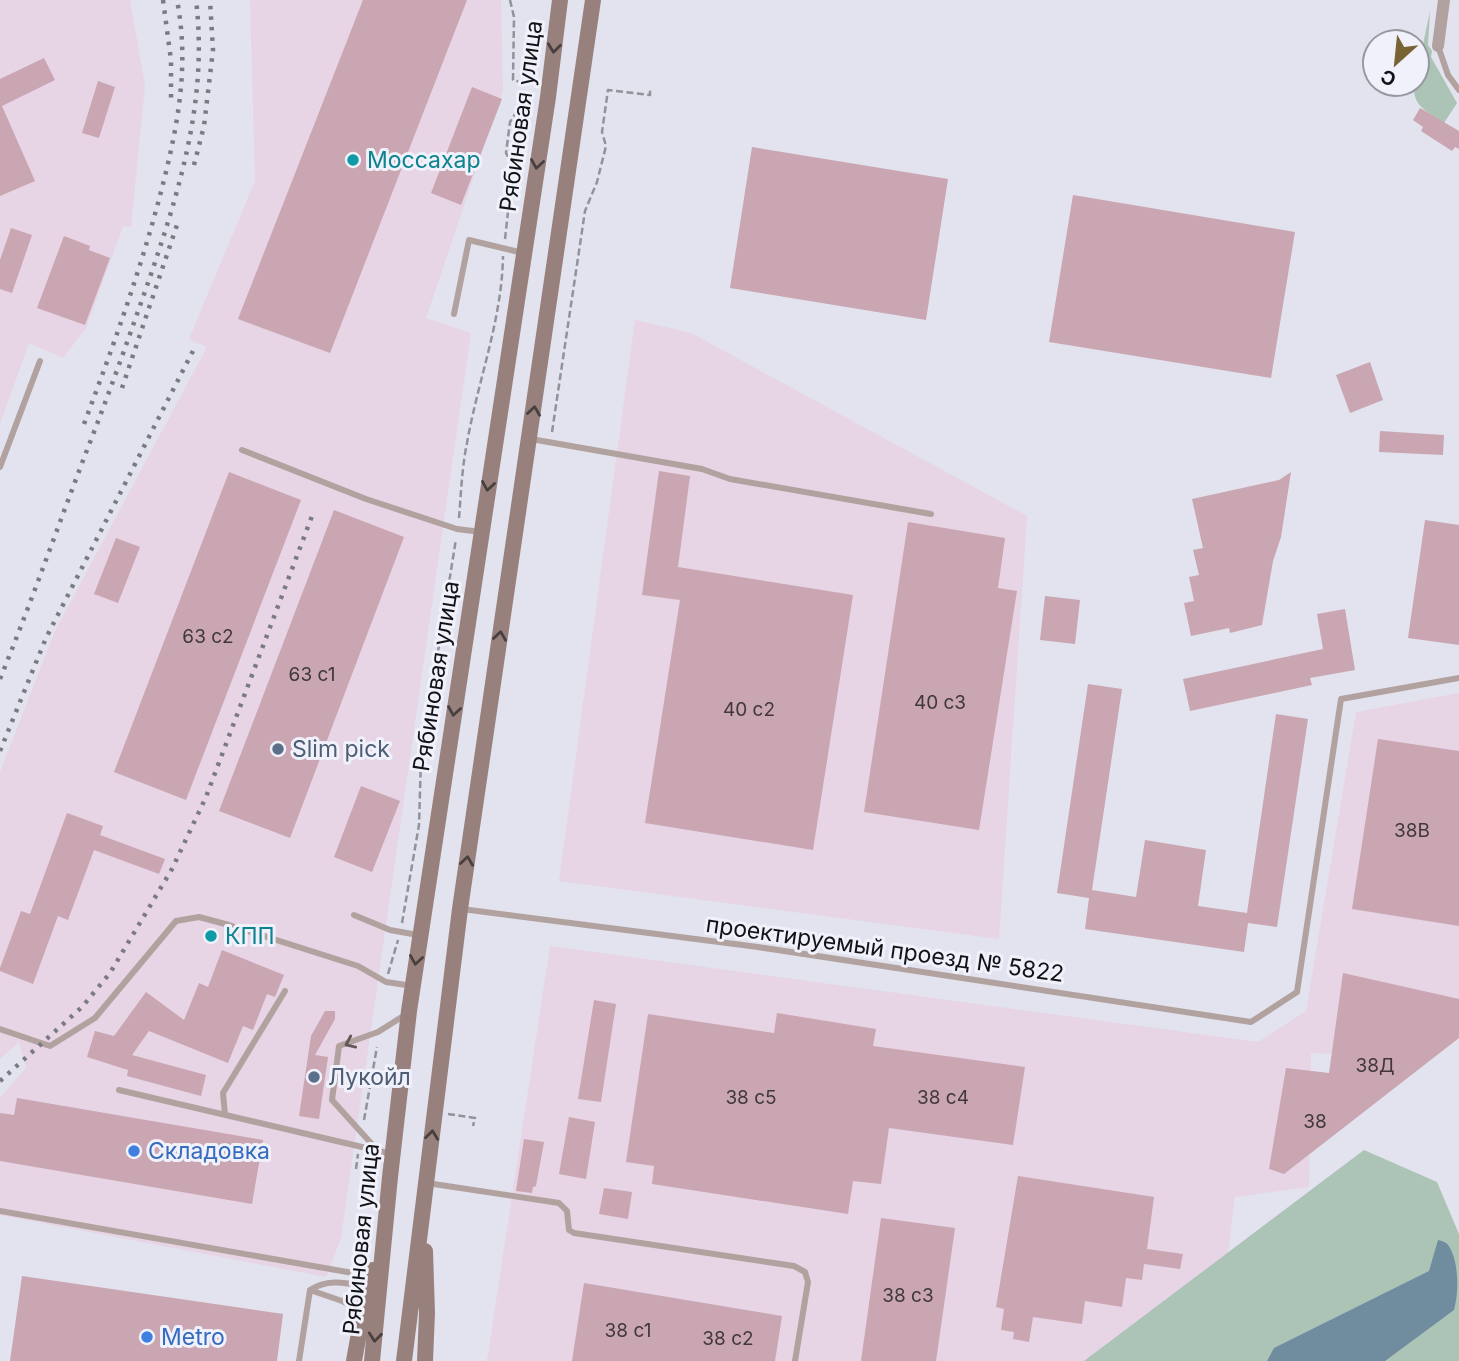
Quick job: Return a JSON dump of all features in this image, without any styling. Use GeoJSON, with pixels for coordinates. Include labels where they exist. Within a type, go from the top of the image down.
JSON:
{"type":"FeatureCollection","features":[{"type":"Feature","properties":{"kind":"main road","name":"Рябиновая улица"},"geometry":{"type":"LineString","coordinates":[[372,1361],[386,1220],[386,1153],[548,97],[560,0]]}},
{"type":"Feature","properties":{"kind":"main road"},"geometry":{"type":"LineString","coordinates":[[404,1361],[460,909],[593,0]]}},
{"type":"Feature","properties":{"kind":"main road"},"geometry":{"type":"LineString","coordinates":[[423,1203],[427,1313],[425,1361]]}},
{"type":"Feature","properties":{"kind":"main road"},"geometry":{"type":"LineString","coordinates":[[354,1361],[363,1311],[386,1220]]}},
{"type":"Feature","properties":{"kind":"street"},"geometry":{"type":"LineString","coordinates":[[1438,46],[1444,0]]}},
{"type":"Feature","properties":{"kind":"lane"},"geometry":{"type":"LineString","coordinates":[[1438,46],[1448,75],[1459,90]]}},
{"type":"Feature","properties":{"kind":"lane"},"geometry":{"type":"LineString","coordinates":[[454,314],[468,240],[523,254]]}},
{"type":"Feature","properties":{"kind":"lane"},"geometry":{"type":"LineString","coordinates":[[0,467],[40,361]]}},
{"type":"Feature","properties":{"kind":"lane"},"geometry":{"type":"LineString","coordinates":[[530,439],[702,469],[730,479],[931,514]]}},
{"type":"Feature","properties":{"kind":"lane"},"geometry":{"type":"LineString","coordinates":[[242,450],[366,499],[457,529],[481,532]]}},
{"type":"Feature","properties":{"kind":"lane","name":"проектируемый проезд № 5822"},"geometry":{"type":"LineString","coordinates":[[460,909],[758,947],[1251,1022],[1297,992],[1341,699],[1459,678]]}},
{"type":"Feature","properties":{"kind":"lane"},"geometry":{"type":"LineString","coordinates":[[354,915],[390,930],[420,935]]}},
{"type":"Feature","properties":{"kind":"lane"},"geometry":{"type":"LineString","coordinates":[[0,1029],[50,1046],[95,1018],[176,921],[198,917],[358,967],[386,982],[412,986]]}},
{"type":"Feature","properties":{"kind":"lane"},"geometry":{"type":"LineString","coordinates":[[225,1115],[223,1093],[285,990]]}},
{"type":"Feature","properties":{"kind":"lane"},"geometry":{"type":"LineString","coordinates":[[386,1153],[332,1100],[339,1046],[377,1032],[409,1011]]}},
{"type":"Feature","properties":{"kind":"lane"},"geometry":{"type":"LineString","coordinates":[[119,1090],[386,1153]]}},
{"type":"Feature","properties":{"kind":"lane"},"geometry":{"type":"LineString","coordinates":[[425,1183],[559,1203],[567,1211],[569,1230],[574,1233],[794,1266],[804,1272],[807,1282],[795,1361]]}},
{"type":"Feature","properties":{"kind":"lane"},"geometry":{"type":"LineString","coordinates":[[0,1211],[370,1281]]}},
{"type":"Feature","properties":{"kind":"lane"},"geometry":{"type":"LineString","coordinates":[[310,1290],[333,1282],[370,1281]]}},
{"type":"Feature","properties":{"kind":"lane"},"geometry":{"type":"LineString","coordinates":[[310,1290],[363,1311]]}},
{"type":"Feature","properties":{"kind":"lane"},"geometry":{"type":"LineString","coordinates":[[299,1361],[310,1290]]}},
{"type":"Feature","properties":{"kind":"path"},"geometry":{"type":"LineString","coordinates":[[510,0],[514,17],[513,80],[521,82]]}},
{"type":"Feature","properties":{"kind":"path"},"geometry":{"type":"LineString","coordinates":[[386,982],[400,932],[419,825],[421,758],[457,529],[467,443],[486,368],[503,281],[503,249],[513,166],[506,153],[510,122],[519,108],[521,73]]}},
{"type":"Feature","properties":{"kind":"path"},"geometry":{"type":"LineString","coordinates":[[551,443],[585,211],[597,182],[606,146],[602,132],[608,90],[650,95],[650,89]]}},
{"type":"Feature","properties":{"kind":"path"},"geometry":{"type":"LineString","coordinates":[[362,1131],[377,1047]]}},
{"type":"Feature","properties":{"kind":"path"},"geometry":{"type":"LineString","coordinates":[[443,1113],[475,1118],[473,1126]]}},
{"type":"Feature","properties":{"kind":"path"},"geometry":{"type":"LineString","coordinates":[[356,1169],[359,1147]]}},
{"type":"Feature","properties":{"kind":"shaded area"},"geometry":{"type":"Polygon","coordinates":[[[0,0],[130,0],[145,86],[131,227],[123,226],[86,328],[63,358],[29,343],[0,424],[0,0]]]}},
{"type":"Feature","properties":{"kind":"shaded area"},"geometry":{"type":"Polygon","coordinates":[[[250,0],[501,0],[503,90],[426,318],[471,333],[341,1238],[326,1277],[0,1215],[0,1098],[26,1068],[19,1042],[0,1059],[0,772],[55,631],[207,347],[189,339],[255,181],[250,0]]]}},
{"type":"Feature","properties":{"kind":"shaded area"},"geometry":{"type":"Polygon","coordinates":[[[635,320],[691,333],[1027,516],[999,939],[559,881],[635,320]]]}},
{"type":"Feature","properties":{"kind":"shaded area"},"geometry":{"type":"Polygon","coordinates":[[[1459,693],[1459,1007],[1339,1054],[1311,1053],[1309,1187],[1235,1197],[1228,1253],[1085,1361],[487,1361],[550,946],[1258,1042],[1306,1011],[1356,712],[1459,693]]]}},
{"type":"Feature","properties":{"kind":"green space"},"geometry":{"type":"Polygon","coordinates":[[[1431,57],[1457,103],[1444,123],[1415,98],[1431,98],[1431,57]]]}},
{"type":"Feature","properties":{"kind":"green space"},"geometry":{"type":"Polygon","coordinates":[[[1364,1150],[1437,1182],[1459,1234],[1459,1361],[1084,1361],[1364,1150]]]}},
{"type":"Feature","properties":{"kind":"water"},"geometry":{"type":"Polygon","coordinates":[[[1438,1240],[1447,1244],[1452,1251],[1456,1267],[1457,1295],[1454,1310],[1385,1361],[1267,1361],[1274,1348],[1429,1271],[1438,1240]]]}},
{"type":"Feature","properties":{"kind":"building","name":"Моссахар"},"geometry":{"type":"Polygon","coordinates":[[[363,0],[467,0],[330,353],[238,319],[363,0]]]}},
{"type":"Feature","properties":{"kind":"building"},"geometry":{"type":"Polygon","coordinates":[[[44,58],[55,80],[2,106],[35,181],[0,196],[0,79],[44,58]]]}},
{"type":"Feature","properties":{"kind":"building"},"geometry":{"type":"Polygon","coordinates":[[[98,81],[115,87],[99,138],[82,133],[98,81]]]}},
{"type":"Feature","properties":{"kind":"building"},"geometry":{"type":"Polygon","coordinates":[[[472,87],[502,99],[461,205],[431,193],[472,87]]]}},
{"type":"Feature","properties":{"kind":"building"},"geometry":{"type":"Polygon","coordinates":[[[1420,108],[1459,131],[1459,149],[1455,147],[1452,151],[1421,131],[1423,127],[1413,120],[1420,108]]]}},
{"type":"Feature","properties":{"kind":"building"},"geometry":{"type":"Polygon","coordinates":[[[752,147],[948,179],[926,320],[730,288],[752,147]]]}},
{"type":"Feature","properties":{"kind":"building"},"geometry":{"type":"Polygon","coordinates":[[[1073,195],[1295,232],[1271,378],[1049,342],[1073,195]]]}},
{"type":"Feature","properties":{"kind":"building"},"geometry":{"type":"Polygon","coordinates":[[[11,228],[32,235],[12,293],[0,289],[0,260],[11,228]]]}},
{"type":"Feature","properties":{"kind":"building"},"geometry":{"type":"Polygon","coordinates":[[[64,236],[90,246],[89,250],[110,258],[85,325],[37,308],[64,236]]]}},
{"type":"Feature","properties":{"kind":"building"},"geometry":{"type":"Polygon","coordinates":[[[1370,362],[1383,400],[1350,413],[1336,375],[1370,362]]]}},
{"type":"Feature","properties":{"kind":"building"},"geometry":{"type":"Polygon","coordinates":[[[1380,431],[1444,435],[1443,455],[1379,452],[1380,431]]]}},
{"type":"Feature","properties":{"kind":"building"},"geometry":{"type":"Polygon","coordinates":[[[659,471],[690,476],[678,567],[853,595],[813,850],[645,823],[680,600],[642,595],[659,471]]]}},
{"type":"Feature","properties":{"kind":"building"},"geometry":{"type":"Polygon","coordinates":[[[229,472],[301,500],[186,800],[114,772],[229,472]]]}},
{"type":"Feature","properties":{"kind":"building"},"geometry":{"type":"Polygon","coordinates":[[[1291,472],[1281,537],[1273,561],[1262,625],[1230,633],[1229,628],[1191,636],[1184,603],[1194,601],[1189,577],[1199,575],[1193,550],[1203,548],[1192,499],[1279,480],[1291,472]]]}},
{"type":"Feature","properties":{"kind":"building"},"geometry":{"type":"Polygon","coordinates":[[[334,510],[404,537],[290,838],[219,811],[334,510]]]}},
{"type":"Feature","properties":{"kind":"building"},"geometry":{"type":"Polygon","coordinates":[[[1425,520],[1459,525],[1459,645],[1408,638],[1425,520]]]}},
{"type":"Feature","properties":{"kind":"building"},"geometry":{"type":"Polygon","coordinates":[[[908,522],[1005,538],[998,588],[1017,591],[979,830],[864,812],[908,522]]]}},
{"type":"Feature","properties":{"kind":"building"},"geometry":{"type":"Polygon","coordinates":[[[116,538],[140,547],[118,603],[94,594],[116,538]]]}},
{"type":"Feature","properties":{"kind":"building"},"geometry":{"type":"Polygon","coordinates":[[[1045,596],[1080,600],[1075,644],[1040,640],[1045,596]]]}},
{"type":"Feature","properties":{"kind":"building"},"geometry":{"type":"Polygon","coordinates":[[[1345,609],[1355,670],[1310,678],[1312,685],[1190,711],[1183,679],[1323,649],[1317,614],[1345,609]]]}},
{"type":"Feature","properties":{"kind":"building"},"geometry":{"type":"Polygon","coordinates":[[[1088,684],[1122,689],[1092,890],[1136,897],[1145,840],[1206,850],[1198,906],[1247,913],[1276,714],[1308,719],[1277,927],[1248,923],[1244,952],[1085,929],[1089,898],[1057,893],[1088,684]]]}},
{"type":"Feature","properties":{"kind":"building"},"geometry":{"type":"Polygon","coordinates":[[[1378,739],[1459,751],[1459,926],[1352,909],[1378,739]]]}},
{"type":"Feature","properties":{"kind":"building"},"geometry":{"type":"Polygon","coordinates":[[[361,786],[400,801],[372,872],[334,857],[361,786]]]}},
{"type":"Feature","properties":{"kind":"building"},"geometry":{"type":"Polygon","coordinates":[[[67,813],[103,826],[100,835],[165,859],[159,874],[94,850],[68,920],[58,916],[33,984],[0,971],[0,968],[21,911],[30,914],[67,813]]]}},
{"type":"Feature","properties":{"kind":"building"},"geometry":{"type":"Polygon","coordinates":[[[222,950],[284,975],[275,997],[267,994],[253,1030],[243,1026],[228,1063],[149,1031],[132,1055],[206,1075],[201,1096],[127,1076],[128,1070],[87,1057],[95,1031],[114,1036],[146,992],[184,1020],[199,983],[208,987],[222,950]]]}},
{"type":"Feature","properties":{"kind":"building"},"geometry":{"type":"Polygon","coordinates":[[[1343,973],[1459,999],[1459,1038],[1284,1174],[1269,1169],[1286,1068],[1329,1073],[1343,973]]]}},
{"type":"Feature","properties":{"kind":"building"},"geometry":{"type":"Polygon","coordinates":[[[594,1000],[616,1004],[601,1102],[578,1099],[594,1000]]]}},
{"type":"Feature","properties":{"kind":"building"},"geometry":{"type":"Polygon","coordinates":[[[325,1011],[335,1011],[335,1019],[315,1055],[328,1057],[319,1119],[299,1116],[311,1036],[325,1011]]]}},
{"type":"Feature","properties":{"kind":"building"},"geometry":{"type":"Polygon","coordinates":[[[777,1013],[876,1029],[873,1046],[1025,1067],[1013,1145],[889,1128],[881,1184],[853,1181],[848,1214],[652,1184],[654,1166],[626,1162],[648,1014],[774,1033],[777,1013]]]}},
{"type":"Feature","properties":{"kind":"building","name":"Складовка"},"geometry":{"type":"Polygon","coordinates":[[[17,1098],[263,1140],[252,1204],[0,1161],[0,1113],[14,1115],[17,1098]]]}},
{"type":"Feature","properties":{"kind":"building"},"geometry":{"type":"Polygon","coordinates":[[[569,1117],[595,1122],[586,1179],[559,1174],[569,1117]]]}},
{"type":"Feature","properties":{"kind":"building"},"geometry":{"type":"Polygon","coordinates":[[[524,1139],[544,1142],[536,1186],[533,1187],[532,1193],[516,1191],[524,1139]]]}},
{"type":"Feature","properties":{"kind":"building"},"geometry":{"type":"Polygon","coordinates":[[[1018,1176],[1154,1197],[1147,1249],[1183,1254],[1180,1269],[1144,1264],[1142,1280],[1126,1278],[1122,1307],[1085,1301],[1082,1324],[1033,1317],[1029,1342],[1013,1339],[1014,1332],[1001,1330],[1004,1309],[996,1307],[1018,1176]]]}},
{"type":"Feature","properties":{"kind":"building"},"geometry":{"type":"Polygon","coordinates":[[[604,1188],[632,1192],[628,1219],[599,1214],[604,1188]]]}},
{"type":"Feature","properties":{"kind":"building"},"geometry":{"type":"Polygon","coordinates":[[[881,1218],[955,1228],[936,1361],[861,1361],[881,1218]]]}},
{"type":"Feature","properties":{"kind":"building","name":"Metro"},"geometry":{"type":"Polygon","coordinates":[[[22,1276],[283,1314],[277,1361],[10,1361],[22,1276]]]}},
{"type":"Feature","properties":{"kind":"building"},"geometry":{"type":"Polygon","coordinates":[[[584,1283],[782,1316],[775,1361],[572,1361],[584,1283]]]}},
{"type":"Feature","properties":{"kind":"railway"},"geometry":{"type":"LineString","coordinates":[[163,0],[171,60],[171,104]]}},
{"type":"Feature","properties":{"kind":"railway"},"geometry":{"type":"LineString","coordinates":[[84,424],[137,273],[169,157],[181,91],[181,23],[177,0]]}},
{"type":"Feature","properties":{"kind":"railway"},"geometry":{"type":"LineString","coordinates":[[0,679],[111,387],[171,212],[195,108],[199,36],[196,0]]}},
{"type":"Feature","properties":{"kind":"railway"},"geometry":{"type":"LineString","coordinates":[[194,165],[204,126],[213,50],[210,0]]}},
{"type":"Feature","properties":{"kind":"railway"},"geometry":{"type":"LineString","coordinates":[[122,388],[179,219]]}},
{"type":"Feature","properties":{"kind":"railway"},"geometry":{"type":"LineString","coordinates":[[0,751],[46,638],[196,345]]}},
{"type":"Feature","properties":{"kind":"railway"},"geometry":{"type":"LineString","coordinates":[[0,1081],[82,1007],[110,973],[172,869],[206,797],[312,516]]}},
{"type":"Feature","properties":{"kind":"place","name":"Моссахар"},"geometry":{"type":"Point","coordinates":[353,160]}},
{"type":"Feature","properties":{"kind":"place","name":"Slim pick"},"geometry":{"type":"Point","coordinates":[278,749]}},
{"type":"Feature","properties":{"kind":"place","name":"КПП"},"geometry":{"type":"Point","coordinates":[211,936]}},
{"type":"Feature","properties":{"kind":"place","name":"Лукойл"},"geometry":{"type":"Point","coordinates":[314,1077]}},
{"type":"Feature","properties":{"kind":"place","name":"Складовка"},"geometry":{"type":"Point","coordinates":[134,1151]}},
{"type":"Feature","properties":{"kind":"place","name":"Metro"},"geometry":{"type":"Point","coordinates":[147,1337]}}]}
